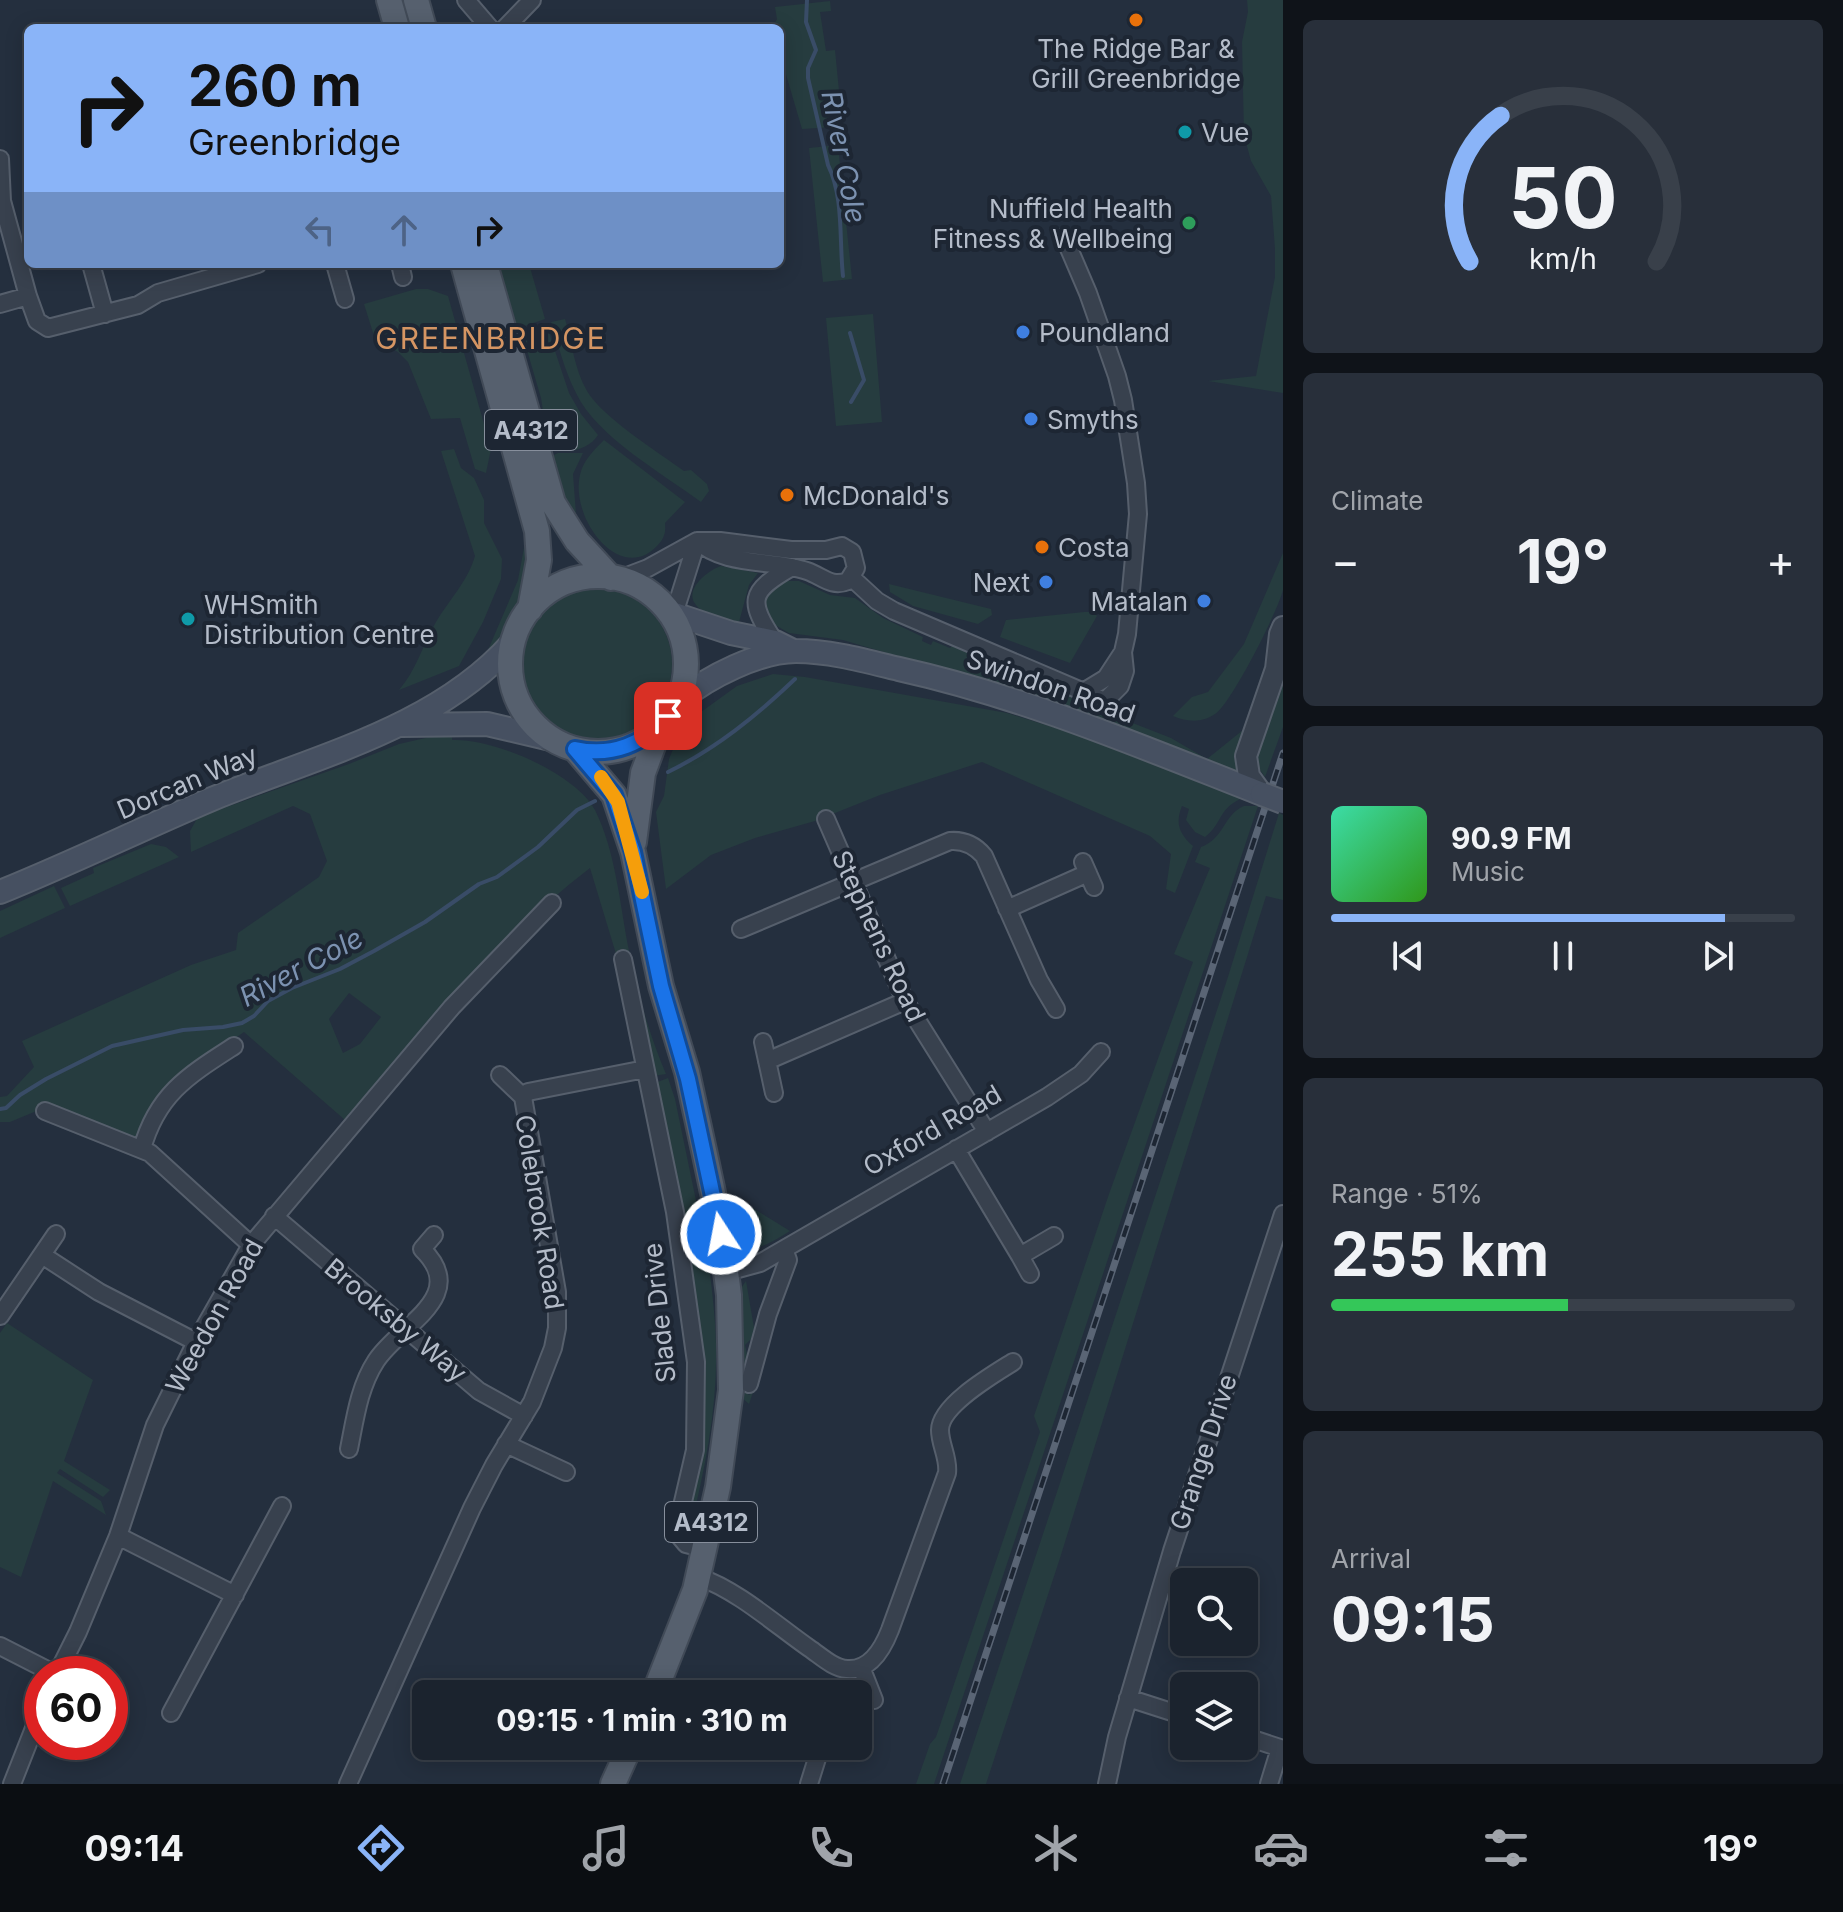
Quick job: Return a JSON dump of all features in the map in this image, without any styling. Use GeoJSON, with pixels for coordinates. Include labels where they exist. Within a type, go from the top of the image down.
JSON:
{"type":"FeatureCollection","features":[{"type":"Feature","properties":{"kind":"main road"},"geometry":{"type":"LineString","coordinates":[[389,0],[396,24]]}},
{"type":"Feature","properties":{"kind":"main road"},"geometry":{"type":"LineString","coordinates":[[416,0],[423,24]]}},
{"type":"Feature","properties":{"kind":"main road","name":"A4312"},"geometry":{"type":"LineString","coordinates":[[464,268],[537,531],[539,560],[530,609]]}},
{"type":"Feature","properties":{"kind":"main road","name":"A4312"},"geometry":{"type":"LineString","coordinates":[[486,268],[553,503],[577,541],[615,579]]}},
{"type":"Feature","properties":{"kind":"main road","name":"A4312"},"geometry":{"type":"LineString","coordinates":[[589,577],[615,579],[642,589],[674,614],[684,637],[688,657],[687,676],[680,700],[661,724],[625,747],[596,752],[575,749],[551,739],[530,720],[515,695],[510,668],[512,643],[530,609],[547,592],[567,582],[589,577]]}},
{"type":"Feature","properties":{"kind":"main road","name":"Swindon Road"},"geometry":{"type":"LineString","coordinates":[[674,614],[784,647],[872,663],[996,693],[1090,726],[1273,798]]}},
{"type":"Feature","properties":{"kind":"main road","name":"Dorcan Way"},"geometry":{"type":"LineString","coordinates":[[0,892],[80,860],[208,801],[397,725],[475,679],[512,643]]}},
{"type":"Feature","properties":{"kind":"main road","name":"Swindon Road"},"geometry":{"type":"LineString","coordinates":[[680,700],[725,671],[784,647]]}},
{"type":"Feature","properties":{"kind":"main road","name":"Dorcan Way"},"geometry":{"type":"LineString","coordinates":[[397,725],[487,724],[551,739]]}},
{"type":"Feature","properties":{"kind":"main road","name":"A4312"},"geometry":{"type":"LineString","coordinates":[[633,852],[643,773],[661,724]]}},
{"type":"Feature","properties":{"kind":"main road","name":"A4312"},"geometry":{"type":"LineString","coordinates":[[575,749],[614,795],[633,852],[661,986],[699,1124],[727,1272],[732,1341],[727,1428],[699,1577],[659,1680]]}},
{"type":"Feature","properties":{"kind":"main road"},"geometry":{"type":"LineString","coordinates":[[613,1784],[624,1760]]}},
{"type":"Feature","properties":{"kind":"street"},"geometry":{"type":"LineString","coordinates":[[466,0],[487,24]]}},
{"type":"Feature","properties":{"kind":"street"},"geometry":{"type":"LineString","coordinates":[[509,24],[532,0]]}},
{"type":"Feature","properties":{"kind":"street"},"geometry":{"type":"LineString","coordinates":[[0,159],[2,201],[22,249]]}},
{"type":"Feature","properties":{"kind":"street"},"geometry":{"type":"LineString","coordinates":[[852,578],[877,601],[894,611],[1105,701],[1124,678],[1123,652],[1136,541],[1136,483],[1117,376],[1064,237]]}},
{"type":"Feature","properties":{"kind":"street"},"geometry":{"type":"LineString","coordinates":[[24,268],[28,296],[37,321],[48,328],[138,305],[158,293],[244,268]]}},
{"type":"Feature","properties":{"kind":"street"},"geometry":{"type":"LineString","coordinates":[[92,268],[105,314]]}},
{"type":"Feature","properties":{"kind":"street"},"geometry":{"type":"LineString","coordinates":[[336,268],[345,299]]}},
{"type":"Feature","properties":{"kind":"street"},"geometry":{"type":"LineString","coordinates":[[0,304],[28,296]]}},
{"type":"Feature","properties":{"kind":"street"},"geometry":{"type":"LineString","coordinates":[[615,579],[648,568],[697,541],[720,541],[780,550],[826,550],[836,546],[852,552],[856,562],[852,578]]}},
{"type":"Feature","properties":{"kind":"street"},"geometry":{"type":"LineString","coordinates":[[697,541],[706,550],[717,554],[792,567],[838,584],[852,578]]}},
{"type":"Feature","properties":{"kind":"street"},"geometry":{"type":"LineString","coordinates":[[674,614],[697,541]]}},
{"type":"Feature","properties":{"kind":"street"},"geometry":{"type":"LineString","coordinates":[[823,578],[819,560],[826,550]]}},
{"type":"Feature","properties":{"kind":"street"},"geometry":{"type":"LineString","coordinates":[[784,647],[758,616],[756,599],[768,581],[792,567]]}},
{"type":"Feature","properties":{"kind":"street"},"geometry":{"type":"LineString","coordinates":[[1273,798],[1249,776],[1246,756],[1276,669],[1281,630]]}},
{"type":"Feature","properties":{"kind":"street"},"geometry":{"type":"LineString","coordinates":[[1083,692],[1106,678],[1123,652]]}},
{"type":"Feature","properties":{"kind":"street","name":"Stephens Road"},"geometry":{"type":"LineString","coordinates":[[826,819],[905,1001],[987,1132]]}},
{"type":"Feature","properties":{"kind":"street"},"geometry":{"type":"LineString","coordinates":[[741,929],[950,841],[963,842],[975,847],[984,856],[1039,980],[1056,1009]]}},
{"type":"Feature","properties":{"kind":"street"},"geometry":{"type":"LineString","coordinates":[[1007,909],[1088,874]]}},
{"type":"Feature","properties":{"kind":"street","name":"Weedon Road"},"geometry":{"type":"LineString","coordinates":[[65,1656],[118,1536],[155,1425],[196,1342],[251,1245],[452,1007],[524,943],[552,903]]}},
{"type":"Feature","properties":{"kind":"street","name":"Slade Drive"},"geometry":{"type":"LineString","coordinates":[[623,959],[679,1232],[696,1362],[695,1450],[676,1532],[683,1542],[706,1549]]}},
{"type":"Feature","properties":{"kind":"street"},"geometry":{"type":"LineString","coordinates":[[767,1061],[905,1001]]}},
{"type":"Feature","properties":{"kind":"street"},"geometry":{"type":"LineString","coordinates":[[763,1042],[774,1093]]}},
{"type":"Feature","properties":{"kind":"street"},"geometry":{"type":"LineString","coordinates":[[142,1149],[150,1124],[171,1092],[188,1076],[234,1046]]}},
{"type":"Feature","properties":{"kind":"street","name":"Oxford Road"},"geometry":{"type":"LineString","coordinates":[[727,1272],[760,1263],[987,1132],[1066,1085],[1101,1052]]}},
{"type":"Feature","properties":{"kind":"street"},"geometry":{"type":"LineString","coordinates":[[523,1097],[528,1092],[645,1069]]}},
{"type":"Feature","properties":{"kind":"street","name":"Colebrook Road"},"geometry":{"type":"LineString","coordinates":[[348,1784],[466,1521],[549,1365],[557,1328],[558,1309],[523,1097],[500,1075]]}},
{"type":"Feature","properties":{"kind":"street"},"geometry":{"type":"LineString","coordinates":[[45,1111],[142,1149],[163,1163],[251,1245]]}},
{"type":"Feature","properties":{"kind":"street"},"geometry":{"type":"LineString","coordinates":[[956,1149],[1030,1274]]}},
{"type":"Feature","properties":{"kind":"street","name":"Grange Drive"},"geometry":{"type":"LineString","coordinates":[[1107,1784],[1128,1698],[1196,1475],[1283,1214]]}},
{"type":"Feature","properties":{"kind":"street","name":"Brooksby Way"},"geometry":{"type":"LineString","coordinates":[[274,1216],[479,1391],[492,1401],[524,1416]]}},
{"type":"Feature","properties":{"kind":"street"},"geometry":{"type":"LineString","coordinates":[[0,1316],[56,1234]]}},
{"type":"Feature","properties":{"kind":"street"},"geometry":{"type":"LineString","coordinates":[[349,1449],[365,1381],[382,1351],[398,1333],[415,1323],[437,1292],[437,1268],[422,1249],[434,1235]]}},
{"type":"Feature","properties":{"kind":"street"},"geometry":{"type":"LineString","coordinates":[[1020,1256],[1054,1236]]}},
{"type":"Feature","properties":{"kind":"street"},"geometry":{"type":"LineString","coordinates":[[749,1384],[768,1314],[788,1260],[784,1249]]}},
{"type":"Feature","properties":{"kind":"street"},"geometry":{"type":"LineString","coordinates":[[42,1255],[99,1292],[196,1342]]}},
{"type":"Feature","properties":{"kind":"street"},"geometry":{"type":"LineString","coordinates":[[699,1577],[725,1589],[835,1666],[849,1670],[861,1667],[874,1658],[890,1630],[947,1473],[940,1431],[944,1417],[968,1393],[1013,1362]]}},
{"type":"Feature","properties":{"kind":"street"},"geometry":{"type":"LineString","coordinates":[[506,1444],[566,1472]]}},
{"type":"Feature","properties":{"kind":"street"},"geometry":{"type":"LineString","coordinates":[[171,1713],[282,1506]]}},
{"type":"Feature","properties":{"kind":"street"},"geometry":{"type":"LineString","coordinates":[[118,1536],[235,1595]]}},
{"type":"Feature","properties":{"kind":"street"},"geometry":{"type":"LineString","coordinates":[[0,1646],[24,1658]]}},
{"type":"Feature","properties":{"kind":"street"},"geometry":{"type":"LineString","coordinates":[[861,1667],[874,1700]]}},
{"type":"Feature","properties":{"kind":"street"},"geometry":{"type":"LineString","coordinates":[[1128,1698],[1170,1712]]}},
{"type":"Feature","properties":{"kind":"street"},"geometry":{"type":"LineString","coordinates":[[1258,1741],[1282,1749],[1269,1784]]}},
{"type":"Feature","properties":{"kind":"street"},"geometry":{"type":"LineString","coordinates":[[12,1784],[24,1754]]}},
{"type":"Feature","properties":{"kind":"street"},"geometry":{"type":"LineString","coordinates":[[809,1784],[816,1760]]}},
{"type":"Feature","properties":{"kind":"green space"},"geometry":{"type":"Polygon","coordinates":[[[1247,0],[1283,0],[1283,393],[1208,381],[1256,376],[1275,277],[1271,196],[1251,161],[1244,135],[1242,42],[1248,12],[1247,0]]]}},
{"type":"Feature","properties":{"kind":"green space"},"geometry":{"type":"Polygon","coordinates":[[[830,1],[831,11],[820,12],[826,51],[835,50],[841,111],[830,112],[832,127],[802,129],[784,68],[784,24],[774,24],[777,19],[775,7],[830,1]]]}},
{"type":"Feature","properties":{"kind":"green space"},"geometry":{"type":"Polygon","coordinates":[[[838,145],[852,279],[823,282],[809,148],[838,145]]]}},
{"type":"Feature","properties":{"kind":"green space"},"geometry":{"type":"Polygon","coordinates":[[[494,268],[530,268],[545,319],[516,329],[524,362],[494,268]]]}},
{"type":"Feature","properties":{"kind":"green space"},"geometry":{"type":"Polygon","coordinates":[[[416,289],[428,289],[448,296],[491,449],[486,473],[475,469],[460,418],[431,419],[408,362],[398,352],[375,339],[364,304],[416,289]]]}},
{"type":"Feature","properties":{"kind":"green space"},"geometry":{"type":"Polygon","coordinates":[[[873,314],[882,422],[836,426],[826,318],[873,314]]]}},
{"type":"Feature","properties":{"kind":"green space"},"geometry":{"type":"Polygon","coordinates":[[[565,319],[579,374],[594,401],[631,434],[684,471],[691,470],[707,484],[709,491],[701,502],[614,439],[586,409],[568,376],[551,322],[565,319]]]}},
{"type":"Feature","properties":{"kind":"green space"},"geometry":{"type":"Polygon","coordinates":[[[546,324],[569,393],[598,435],[588,445],[575,450],[561,450],[548,444],[541,398],[522,333],[546,324]]]}},
{"type":"Feature","properties":{"kind":"green space"},"geometry":{"type":"Polygon","coordinates":[[[604,440],[685,502],[665,523],[664,536],[657,546],[641,556],[625,557],[610,550],[586,520],[580,501],[579,482],[584,464],[604,440]]]}},
{"type":"Feature","properties":{"kind":"green space"},"geometry":{"type":"Polygon","coordinates":[[[454,449],[461,468],[474,478],[484,500],[484,523],[502,559],[501,579],[483,622],[459,666],[399,690],[436,622],[468,574],[475,556],[441,451],[454,449]]]}},
{"type":"Feature","properties":{"kind":"green space"},"geometry":{"type":"Polygon","coordinates":[[[558,453],[583,453],[573,474],[576,514],[573,514],[563,494],[552,456],[558,453]]]}},
{"type":"Feature","properties":{"kind":"green space"},"geometry":{"type":"Polygon","coordinates":[[[525,542],[529,542],[529,557],[523,588],[503,632],[485,657],[518,580],[525,542]]]}},
{"type":"Feature","properties":{"kind":"green space"},"geometry":{"type":"Polygon","coordinates":[[[1283,553],[1283,590],[1279,601],[1264,636],[1232,693],[1215,714],[1205,719],[1189,720],[1173,716],[1192,697],[1208,692],[1244,644],[1283,553]]]}},
{"type":"Feature","properties":{"kind":"green space"},"geometry":{"type":"Polygon","coordinates":[[[721,566],[758,573],[749,585],[739,622],[704,612],[693,599],[699,581],[721,566]]]}},
{"type":"Feature","properties":{"kind":"green space"},"geometry":{"type":"Polygon","coordinates":[[[787,581],[799,581],[830,595],[855,598],[883,618],[923,637],[922,641],[931,645],[933,641],[950,648],[953,645],[1171,738],[1207,759],[1243,730],[1234,758],[1241,764],[1242,776],[998,686],[843,640],[789,633],[770,622],[762,603],[771,590],[787,581]]]}},
{"type":"Feature","properties":{"kind":"green space"},"geometry":{"type":"Polygon","coordinates":[[[889,584],[991,609],[992,615],[978,624],[913,606],[890,592],[889,584]]]}},
{"type":"Feature","properties":{"kind":"green space"},"geometry":{"type":"Polygon","coordinates":[[[597,589],[626,595],[650,611],[666,635],[672,664],[666,693],[650,717],[626,733],[597,739],[568,733],[544,717],[528,693],[522,664],[528,635],[544,611],[568,595],[597,589]]]}},
{"type":"Feature","properties":{"kind":"green space"},"geometry":{"type":"Polygon","coordinates":[[[1093,612],[1097,616],[1070,663],[1000,637],[1006,620],[1093,612]]]}},
{"type":"Feature","properties":{"kind":"green space"},"geometry":{"type":"Polygon","coordinates":[[[1283,667],[1283,727],[1265,777],[1258,767],[1257,752],[1283,667]]]}},
{"type":"Feature","properties":{"kind":"green space"},"geometry":{"type":"Polygon","coordinates":[[[773,674],[1007,713],[1104,743],[1245,797],[1225,811],[1205,837],[1195,832],[1186,820],[1189,809],[1182,806],[1180,828],[1193,846],[1175,893],[1166,889],[1171,854],[1150,836],[982,762],[711,855],[666,889],[656,812],[664,796],[669,759],[674,747],[701,712],[737,686],[773,674]]]}},
{"type":"Feature","properties":{"kind":"green space"},"geometry":{"type":"Polygon","coordinates":[[[452,732],[452,740],[489,745],[531,760],[570,783],[585,796],[595,810],[607,842],[635,979],[666,1074],[653,1076],[590,868],[492,956],[345,1120],[244,1032],[176,1080],[141,1135],[127,1139],[51,1105],[10,1122],[0,1122],[0,1097],[7,1096],[34,1067],[22,1041],[191,965],[236,950],[238,933],[319,877],[327,861],[310,814],[293,806],[191,852],[190,831],[198,817],[399,744],[452,732]],[[349,993],[329,1019],[343,1053],[360,1044],[381,1017],[349,993]]]}},
{"type":"Feature","properties":{"kind":"green space"},"geometry":{"type":"Polygon","coordinates":[[[1244,806],[1258,806],[934,1784],[916,1784],[930,1744],[936,1737],[1040,1432],[1034,1416],[1109,1194],[1193,962],[1174,954],[1210,868],[1195,862],[1201,847],[1215,838],[1232,815],[1244,806]]]}},
{"type":"Feature","properties":{"kind":"green space"},"geometry":{"type":"Polygon","coordinates":[[[1279,813],[1283,815],[1283,900],[1266,896],[1060,1558],[986,1784],[960,1784],[1227,980],[1279,813]]]}},
{"type":"Feature","properties":{"kind":"green space"},"geometry":{"type":"Polygon","coordinates":[[[151,844],[166,847],[179,857],[70,906],[61,888],[94,873],[93,868],[151,844]]]}},
{"type":"Feature","properties":{"kind":"green space"},"geometry":{"type":"Polygon","coordinates":[[[54,886],[65,908],[0,938],[0,911],[54,886]]]}},
{"type":"Feature","properties":{"kind":"green space"},"geometry":{"type":"Polygon","coordinates":[[[668,1078],[705,1244],[686,1248],[655,1083],[668,1078]]]}},
{"type":"Feature","properties":{"kind":"green space"},"geometry":{"type":"Polygon","coordinates":[[[727,1196],[733,1196],[790,1231],[760,1247],[745,1245],[727,1196]]]}},
{"type":"Feature","properties":{"kind":"green space"},"geometry":{"type":"Polygon","coordinates":[[[707,1250],[715,1331],[715,1392],[704,1466],[688,1538],[684,1535],[685,1514],[695,1478],[687,1253],[707,1250]]]}},
{"type":"Feature","properties":{"kind":"green space"},"geometry":{"type":"Polygon","coordinates":[[[746,1281],[754,1328],[751,1339],[745,1345],[748,1359],[744,1390],[749,1395],[753,1392],[749,1404],[740,1396],[739,1291],[746,1281]]]}},
{"type":"Feature","properties":{"kind":"green space"},"geometry":{"type":"Polygon","coordinates":[[[7,1323],[93,1380],[64,1461],[110,1490],[103,1497],[60,1469],[57,1473],[101,1501],[106,1515],[53,1481],[21,1577],[0,1567],[0,1333],[7,1323]]]}},
{"type":"Feature","properties":{"kind":"waterway","name":"River Cole"},"geometry":{"type":"LineString","coordinates":[[807,0],[806,22],[816,50],[808,68],[808,78],[837,191],[843,276]]}},
{"type":"Feature","properties":{"kind":"waterway","name":"River Cole"},"geometry":{"type":"LineString","coordinates":[[850,333],[864,380],[851,402]]}},
{"type":"Feature","properties":{"kind":"waterway","name":"River Cole"},"geometry":{"type":"LineString","coordinates":[[668,772],[703,753],[735,730],[795,679]]}},
{"type":"Feature","properties":{"kind":"waterway","name":"River Cole"},"geometry":{"type":"LineString","coordinates":[[0,1109],[6,1108],[46,1079],[112,1046],[183,1030],[242,1023],[254,1016],[268,1001],[374,951],[425,922],[479,884],[497,877],[538,847],[577,810],[595,801]]}},
{"type":"Feature","properties":{"kind":"railway"},"geometry":{"type":"LineString","coordinates":[[943,1784],[1283,753]]}},
{"type":"Feature","properties":{"kind":"slow traffic"},"geometry":{"type":"LineString","coordinates":[[601,777],[618,802],[642,892]]}},
{"type":"Feature","properties":{"kind":"place","name":"The Ridge Bar & Grill Greenbridge"},"geometry":{"type":"Point","coordinates":[1136,20]}},
{"type":"Feature","properties":{"kind":"place","name":"Vue"},"geometry":{"type":"Point","coordinates":[1185,132]}},
{"type":"Feature","properties":{"kind":"place","name":"Nuffield Health Fitness & Wellbeing"},"geometry":{"type":"Point","coordinates":[1189,223]}},
{"type":"Feature","properties":{"kind":"place","name":"Poundland"},"geometry":{"type":"Point","coordinates":[1023,332]}},
{"type":"Feature","properties":{"kind":"place","name":"Smyths"},"geometry":{"type":"Point","coordinates":[1031,419]}},
{"type":"Feature","properties":{"kind":"place","name":"McDonald's"},"geometry":{"type":"Point","coordinates":[787,495]}},
{"type":"Feature","properties":{"kind":"place","name":"Costa"},"geometry":{"type":"Point","coordinates":[1042,547]}},
{"type":"Feature","properties":{"kind":"place","name":"Next"},"geometry":{"type":"Point","coordinates":[1046,582]}},
{"type":"Feature","properties":{"kind":"place","name":"Matalan"},"geometry":{"type":"Point","coordinates":[1204,601]}},
{"type":"Feature","properties":{"kind":"place","name":"WHSmith Distribution Centre"},"geometry":{"type":"Point","coordinates":[188,619]}},
{"type":"Feature","properties":{"kind":"district","name":"GREENBRIDGE"},"geometry":{"type":"Point","coordinates":[491,338]}},
{"type":"Feature","properties":{"kind":"route"},"geometry":{"type":"LineString","coordinates":[[668,716],[634,744],[596,752],[575,749],[601,777],[618,802],[633,852],[661,986],[688,1079],[721,1234]]}}]}
